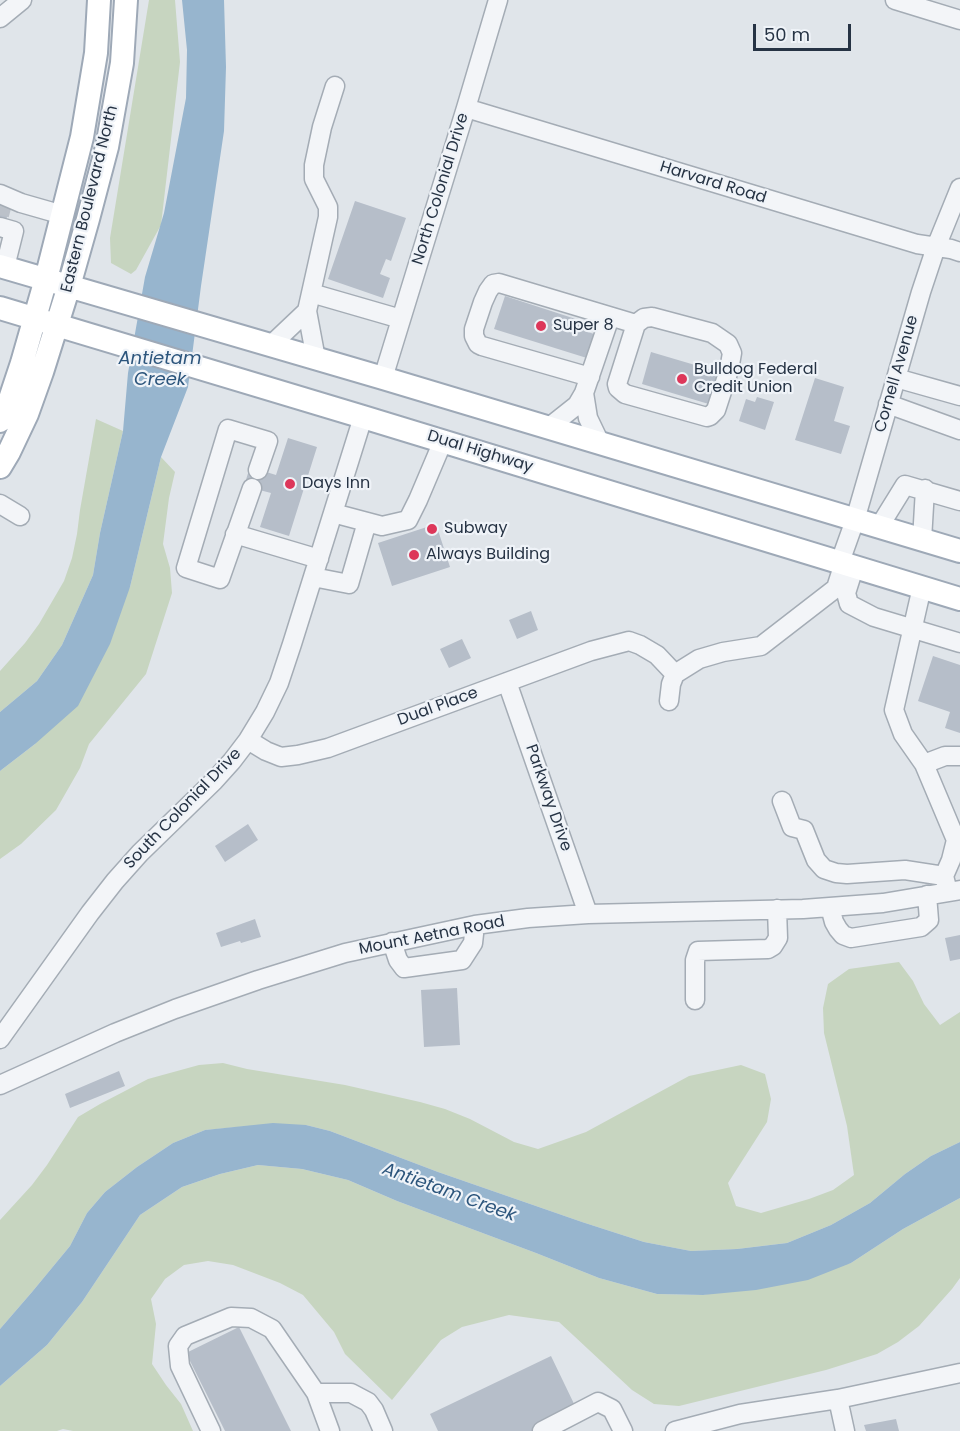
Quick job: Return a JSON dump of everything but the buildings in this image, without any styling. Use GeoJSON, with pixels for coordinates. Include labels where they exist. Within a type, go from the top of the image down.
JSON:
{"type":"FeatureCollection","features":[{"type":"Feature","properties":{"kind":"main road","name":"Eastern Boulevard North"},"geometry":{"type":"LineString","coordinates":[[0,421],[22,363],[35,318],[82,137],[96,53],[99,0]]}},
{"type":"Feature","properties":{"kind":"main road","name":"Eastern Boulevard North"},"geometry":{"type":"LineString","coordinates":[[0,467],[27,414],[57,325],[107,147],[122,63],[126,0]]}},
{"type":"Feature","properties":{"kind":"main road"},"geometry":{"type":"LineString","coordinates":[[2,266],[960,551]]}},
{"type":"Feature","properties":{"kind":"main road","name":"Dual Highway"},"geometry":{"type":"LineString","coordinates":[[0,308],[960,599]]}},
{"type":"Feature","properties":{"kind":"street"},"geometry":{"type":"LineString","coordinates":[[0,18],[22,0]]}},
{"type":"Feature","properties":{"kind":"street","name":"North Colonial Drive"},"geometry":{"type":"LineString","coordinates":[[383,378],[498,0]]}},
{"type":"Feature","properties":{"kind":"street"},"geometry":{"type":"LineString","coordinates":[[894,0],[960,20]]}},
{"type":"Feature","properties":{"kind":"street"},"geometry":{"type":"LineString","coordinates":[[316,359],[307,311],[328,217],[328,207],[314,179],[314,165],[322,127],[335,86]]}},
{"type":"Feature","properties":{"kind":"street","name":"Harvard Road"},"geometry":{"type":"LineString","coordinates":[[466,108],[916,244],[960,252]]}},
{"type":"Feature","properties":{"kind":"street","name":"Cornell Avenue"},"geometry":{"type":"LineString","coordinates":[[846,564],[855,520],[888,404],[936,247],[960,188]]}},
{"type":"Feature","properties":{"kind":"street"},"geometry":{"type":"LineString","coordinates":[[2,266],[8,198],[63,215]]}},
{"type":"Feature","properties":{"kind":"street"},"geometry":{"type":"LineString","coordinates":[[587,385],[478,344],[474,336],[474,329],[483,302],[493,284],[499,283],[636,324]]}},
{"type":"Feature","properties":{"kind":"street"},"geometry":{"type":"LineString","coordinates":[[311,293],[401,320]]}},
{"type":"Feature","properties":{"kind":"street"},"geometry":{"type":"LineString","coordinates":[[270,346],[307,311]]}},
{"type":"Feature","properties":{"kind":"street"},"geometry":{"type":"LineString","coordinates":[[548,428],[577,405],[587,385],[610,317]]}},
{"type":"Feature","properties":{"kind":"street"},"geometry":{"type":"LineString","coordinates":[[652,317],[712,333],[728,344],[732,350],[729,370],[716,410],[707,417],[625,394],[618,388],[617,384],[636,324],[644,318],[652,317]]}},
{"type":"Feature","properties":{"kind":"street"},"geometry":{"type":"LineString","coordinates":[[896,378],[960,396]]}},
{"type":"Feature","properties":{"kind":"street"},"geometry":{"type":"LineString","coordinates":[[587,385],[588,418],[600,443]]}},
{"type":"Feature","properties":{"kind":"street"},"geometry":{"type":"LineString","coordinates":[[888,404],[960,430]]}},
{"type":"Feature","properties":{"kind":"street","name":"South Colonial Drive"},"geometry":{"type":"LineString","coordinates":[[0,1039],[115,881],[140,853],[214,781],[248,740],[265,712],[279,683],[363,417]]}},
{"type":"Feature","properties":{"kind":"street"},"geometry":{"type":"LineString","coordinates":[[252,488],[220,579],[186,568],[228,429],[268,441],[258,470]]}},
{"type":"Feature","properties":{"kind":"street"},"geometry":{"type":"LineString","coordinates":[[333,513],[382,526],[408,520],[443,441]]}},
{"type":"Feature","properties":{"kind":"street"},"geometry":{"type":"LineString","coordinates":[[879,526],[905,484],[960,501]]}},
{"type":"Feature","properties":{"kind":"street"},"geometry":{"type":"LineString","coordinates":[[922,540],[925,489]]}},
{"type":"Feature","properties":{"kind":"street"},"geometry":{"type":"LineString","coordinates":[[0,504],[20,516]]}},
{"type":"Feature","properties":{"kind":"street"},"geometry":{"type":"LineString","coordinates":[[313,577],[349,584],[367,522]]}},
{"type":"Feature","properties":{"kind":"street"},"geometry":{"type":"LineString","coordinates":[[235,534],[319,559]]}},
{"type":"Feature","properties":{"kind":"street"},"geometry":{"type":"LineString","coordinates":[[846,564],[846,593],[849,604],[874,616],[960,643]]}},
{"type":"Feature","properties":{"kind":"street"},"geometry":{"type":"LineString","coordinates":[[669,701],[675,674],[699,659],[723,652],[761,646],[836,588],[846,564]]}},
{"type":"Feature","properties":{"kind":"street"},"geometry":{"type":"LineString","coordinates":[[782,801],[792,827],[804,830],[816,860],[824,869],[847,874],[905,870],[950,886],[956,856],[956,840],[924,764],[903,734],[894,710],[922,587]]}},
{"type":"Feature","properties":{"kind":"street","name":"Dual Place"},"geometry":{"type":"LineString","coordinates":[[248,740],[281,757],[298,756],[328,748],[591,651],[629,640],[657,655],[675,674]]}},
{"type":"Feature","properties":{"kind":"street","name":"Parkway Drive"},"geometry":{"type":"LineString","coordinates":[[507,682],[588,914]]}},
{"type":"Feature","properties":{"kind":"street"},"geometry":{"type":"LineString","coordinates":[[924,764],[945,756],[960,756]]}},
{"type":"Feature","properties":{"kind":"street","name":"Mount Aetna Road"},"geometry":{"type":"LineString","coordinates":[[4,1076],[175,1009],[258,980],[345,953],[475,925],[528,918],[588,914],[777,909],[883,903],[927,895],[950,886]]}},
{"type":"Feature","properties":{"kind":"street"},"geometry":{"type":"LineString","coordinates":[[830,907],[838,928],[843,935],[851,938],[921,927],[929,920],[927,895]]}},
{"type":"Feature","properties":{"kind":"street"},"geometry":{"type":"LineString","coordinates":[[695,1000],[695,960],[698,951],[768,949],[774,946],[778,938],[777,909]]}},
{"type":"Feature","properties":{"kind":"street"},"geometry":{"type":"LineString","coordinates":[[392,942],[398,960],[404,968],[462,960],[473,943],[475,925]]}},
{"type":"Feature","properties":{"kind":"street"},"geometry":{"type":"LineString","coordinates":[[211,1431],[180,1366],[178,1346],[185,1336],[231,1317],[251,1318],[272,1329],[316,1393],[330,1431]]}},
{"type":"Feature","properties":{"kind":"street"},"geometry":{"type":"LineString","coordinates":[[675,1431],[740,1414],[838,1399],[960,1373]]}},
{"type":"Feature","properties":{"kind":"street"},"geometry":{"type":"LineString","coordinates":[[316,1393],[351,1393],[368,1402],[384,1431]]}},
{"type":"Feature","properties":{"kind":"street"},"geometry":{"type":"LineString","coordinates":[[838,1399],[845,1431]]}},
{"type":"Feature","properties":{"kind":"street"},"geometry":{"type":"LineString","coordinates":[[542,1431],[597,1402],[612,1409],[623,1431]]}},
{"type":"Feature","properties":{"kind":"green space"},"geometry":{"type":"Polygon","coordinates":[[[149,0],[175,0],[180,62],[161,225],[136,270],[131,274],[111,263],[110,238],[149,0]]]}},
{"type":"Feature","properties":{"kind":"green space"},"geometry":{"type":"Polygon","coordinates":[[[96,419],[123,431],[93,575],[62,645],[37,681],[0,712],[0,671],[39,624],[64,581],[72,558],[96,419]]]}},
{"type":"Feature","properties":{"kind":"green space"},"geometry":{"type":"Polygon","coordinates":[[[161,457],[175,472],[163,544],[170,568],[172,593],[146,674],[89,744],[80,768],[56,810],[21,844],[0,859],[0,771],[35,744],[130,587],[161,457]]]}},
{"type":"Feature","properties":{"kind":"green space"},"geometry":{"type":"Polygon","coordinates":[[[899,962],[913,981],[924,1004],[940,1025],[960,1012],[960,1142],[931,1156],[870,1203],[831,1225],[787,1243],[737,1249],[691,1251],[644,1242],[438,1172],[330,1131],[306,1125],[205,1130],[173,1143],[105,1192],[87,1213],[70,1246],[0,1329],[0,1220],[32,1185],[78,1117],[148,1079],[199,1065],[223,1063],[345,1085],[420,1102],[445,1109],[514,1142],[538,1149],[586,1132],[689,1076],[741,1065],[765,1074],[771,1099],[767,1122],[728,1183],[736,1206],[761,1213],[833,1190],[854,1175],[847,1126],[824,1033],[823,1008],[828,984],[849,969],[899,962]]]}},
{"type":"Feature","properties":{"kind":"green space"},"geometry":{"type":"Polygon","coordinates":[[[258,1165],[302,1169],[348,1180],[599,1278],[657,1294],[703,1295],[851,1263],[903,1229],[960,1198],[960,1278],[919,1326],[877,1354],[826,1370],[679,1406],[654,1404],[632,1390],[559,1322],[509,1315],[462,1327],[441,1340],[392,1400],[345,1354],[334,1332],[303,1295],[280,1283],[233,1265],[208,1261],[184,1265],[165,1279],[151,1299],[156,1324],[152,1364],[181,1404],[193,1431],[73,1431],[63,1429],[57,1431],[0,1431],[0,1386],[47,1345],[82,1302],[140,1215],[182,1187],[220,1174],[258,1165]]]}},
{"type":"Feature","properties":{"kind":"water","name":"Antietam Creek"},"geometry":{"type":"Polygon","coordinates":[[[182,0],[224,0],[226,67],[224,131],[188,387],[161,457],[130,587],[110,644],[78,706],[0,771],[0,712],[37,681],[62,645],[93,575],[123,431],[128,373],[145,277],[164,213],[186,98],[187,50],[182,0]]]}},
{"type":"Feature","properties":{"kind":"water","name":"Antietam Creek"},"geometry":{"type":"Polygon","coordinates":[[[273,1123],[306,1125],[330,1131],[438,1172],[582,1222],[644,1242],[691,1251],[737,1249],[787,1243],[831,1225],[870,1203],[931,1156],[960,1142],[960,1198],[903,1229],[851,1263],[808,1280],[756,1290],[703,1295],[657,1294],[599,1278],[348,1180],[302,1169],[258,1165],[220,1174],[182,1187],[140,1215],[82,1302],[47,1345],[0,1386],[0,1329],[70,1246],[87,1213],[105,1192],[173,1143],[205,1130],[273,1123]]]}},
{"type":"Feature","properties":{"kind":"tunnel"},"geometry":{"type":"LineString","coordinates":[[0,215],[4,200]]}},
{"type":"Feature","properties":{"kind":"place","name":"Super 8"},"geometry":{"type":"Point","coordinates":[541,326]}},
{"type":"Feature","properties":{"kind":"place","name":"Bulldog Federal Credit Union"},"geometry":{"type":"Point","coordinates":[682,379]}},
{"type":"Feature","properties":{"kind":"place","name":"Days Inn"},"geometry":{"type":"Point","coordinates":[290,484]}},
{"type":"Feature","properties":{"kind":"place","name":"Subway"},"geometry":{"type":"Point","coordinates":[432,529]}},
{"type":"Feature","properties":{"kind":"place","name":"Always Building"},"geometry":{"type":"Point","coordinates":[414,555]}}]}
